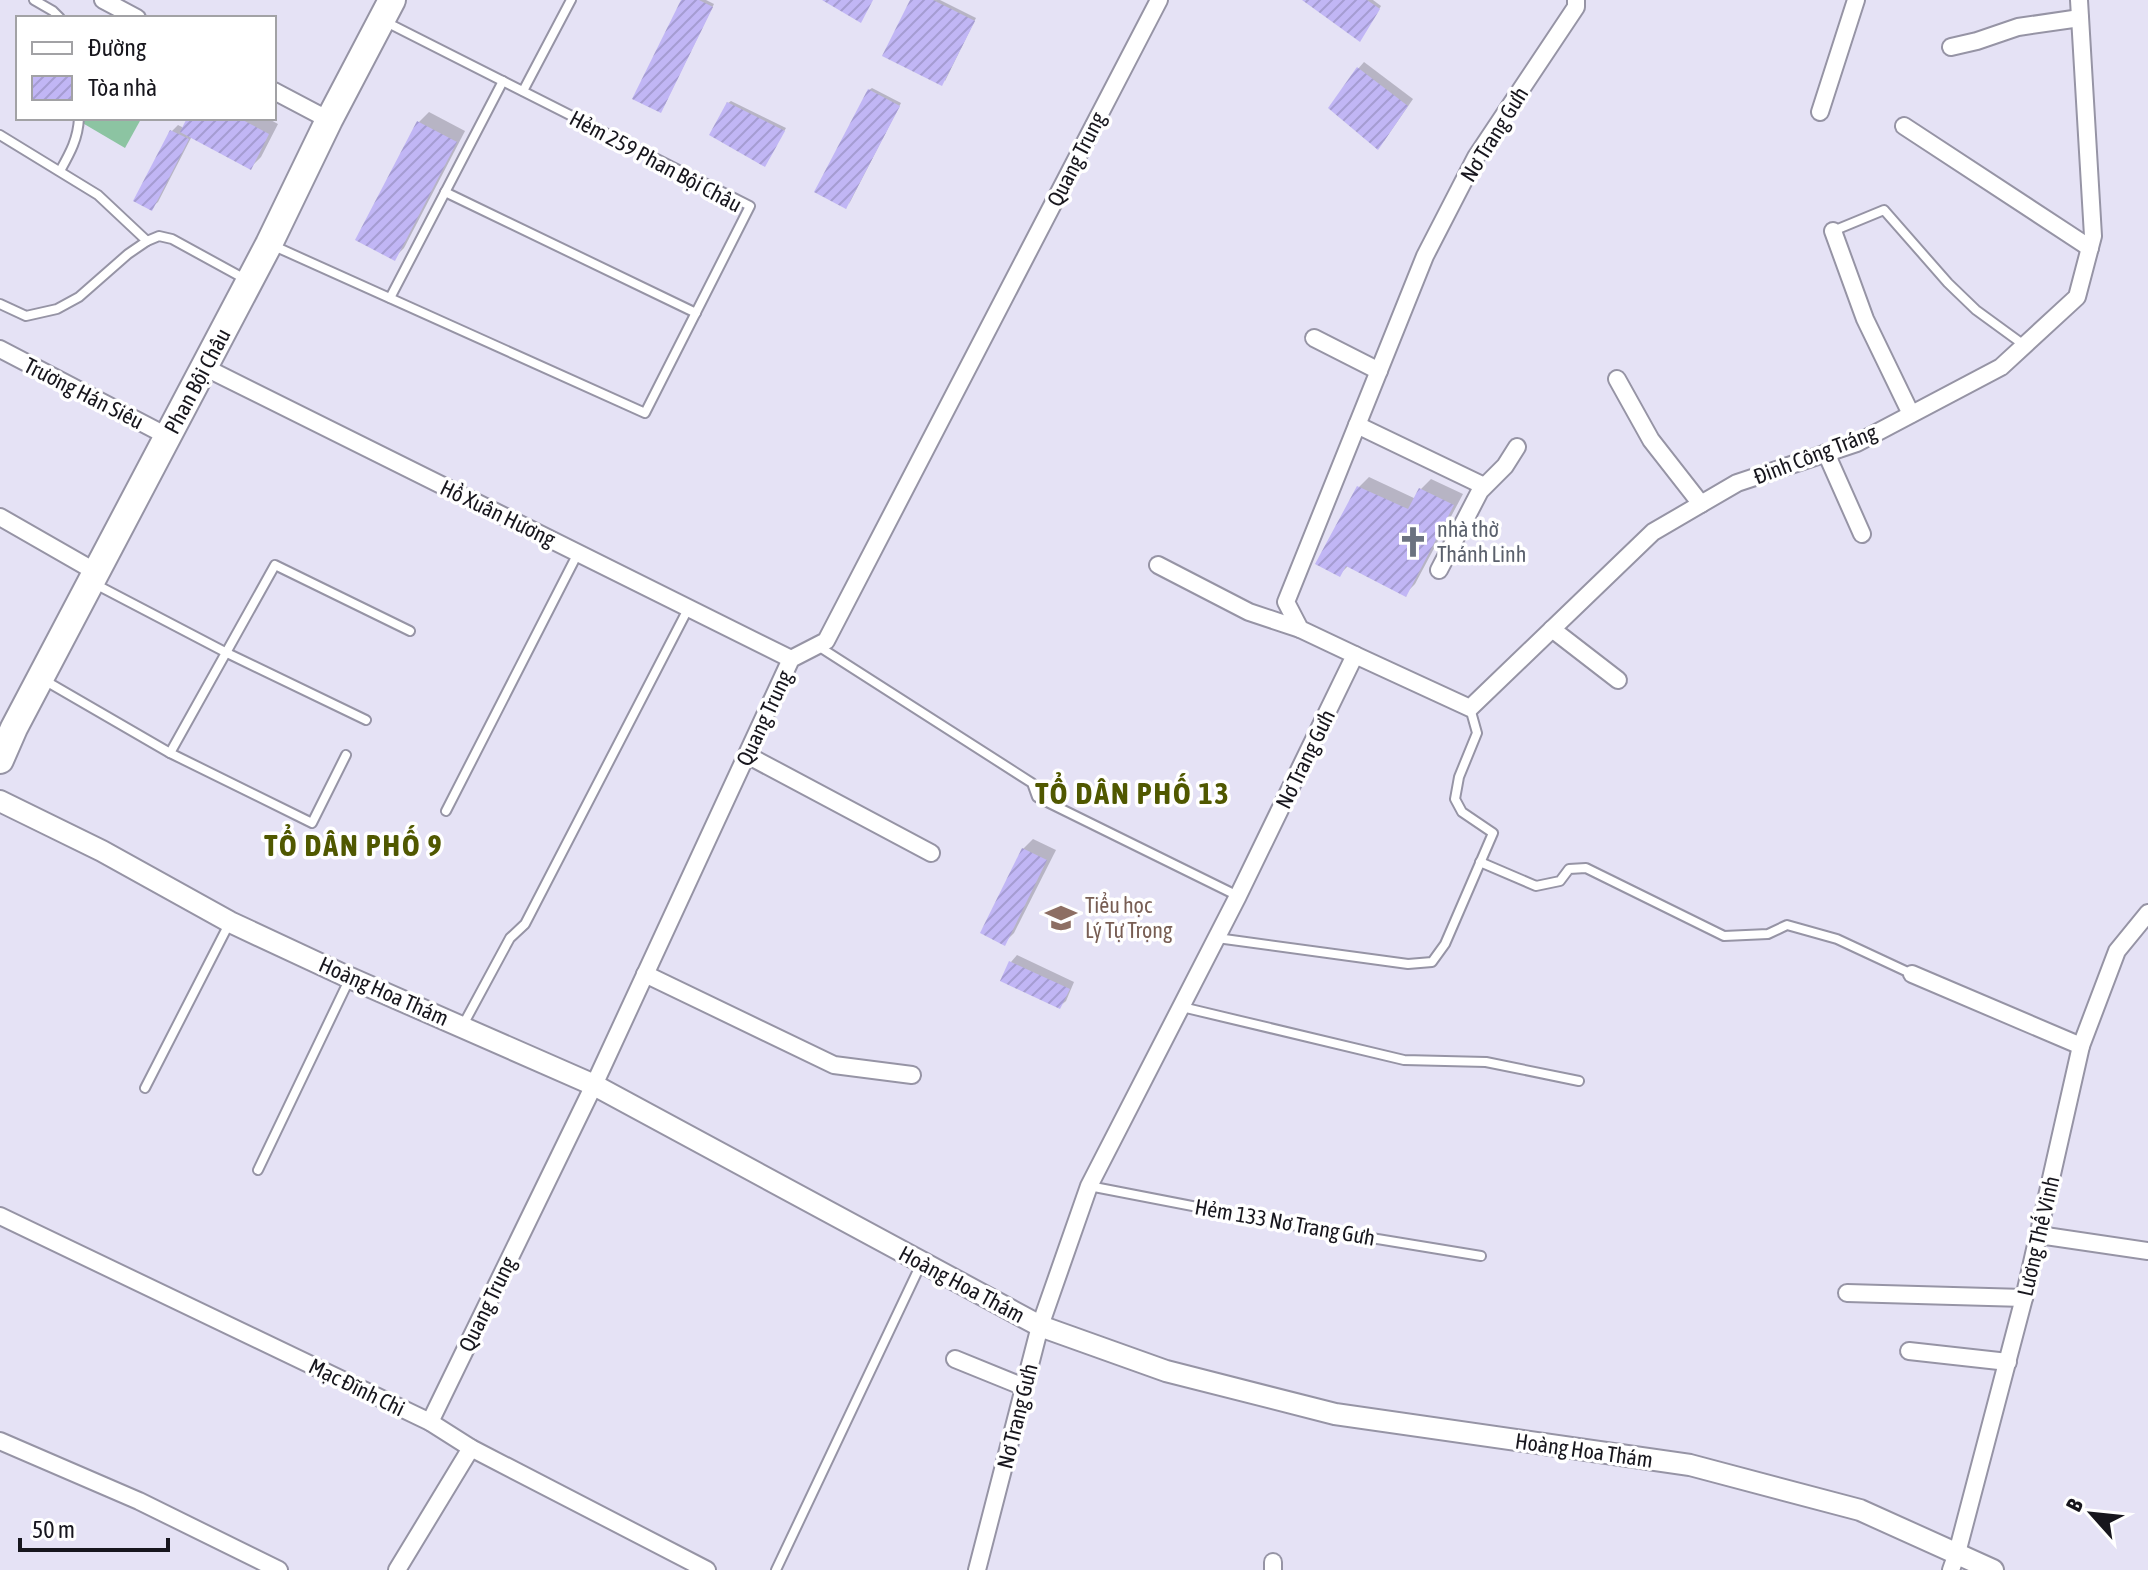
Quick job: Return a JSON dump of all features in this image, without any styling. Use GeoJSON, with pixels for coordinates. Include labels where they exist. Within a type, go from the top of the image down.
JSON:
{"type":"FeatureCollection","features":[{"type":"Feature","properties":{"kind":"main road","name":"Phan Bội Châu"},"geometry":{"type":"LineString","coordinates":[[0,760],[10,726],[40,677],[250,281],[386,10]]}},
{"type":"Feature","properties":{"kind":"street"},"geometry":{"type":"LineString","coordinates":[[103,0],[133,16]]}},
{"type":"Feature","properties":{"kind":"street","name":"Quang Trung"},"geometry":{"type":"LineString","coordinates":[[430,1422],[594,1085],[791,659],[826,641],[1159,0]]}},
{"type":"Feature","properties":{"kind":"street","name":"Nơ Trang Gưh"},"geometry":{"type":"LineString","coordinates":[[1300,629],[1286,602],[1425,256],[1476,157],[1576,7],[1576,0]]}},
{"type":"Feature","properties":{"kind":"street"},"geometry":{"type":"LineString","coordinates":[[1820,112],[1856,0]]}},
{"type":"Feature","properties":{"kind":"street","name":"Đinh Công Tráng"},"geometry":{"type":"LineString","coordinates":[[1470,708],[1653,532],[1737,483],[1857,443],[2001,367],[2077,297],[2093,236],[2079,0]]}},
{"type":"Feature","properties":{"kind":"street"},"geometry":{"type":"LineString","coordinates":[[1951,47],[2018,27],[2080,18]]}},
{"type":"Feature","properties":{"kind":"street"},"geometry":{"type":"LineString","coordinates":[[276,92],[329,120]]}},
{"type":"Feature","properties":{"kind":"street"},"geometry":{"type":"LineString","coordinates":[[1904,126],[2090,248]]}},
{"type":"Feature","properties":{"kind":"street"},"geometry":{"type":"LineString","coordinates":[[1833,231],[1865,319],[1911,414]]}},
{"type":"Feature","properties":{"kind":"street"},"geometry":{"type":"LineString","coordinates":[[1314,338],[1379,371]]}},
{"type":"Feature","properties":{"kind":"street","name":"Trương Hán Siêu"},"geometry":{"type":"LineString","coordinates":[[0,349],[167,436]]}},
{"type":"Feature","properties":{"kind":"street","name":"Hồ Xuân Hương"},"geometry":{"type":"LineString","coordinates":[[204,367],[791,659]]}},
{"type":"Feature","properties":{"kind":"street"},"geometry":{"type":"LineString","coordinates":[[1617,379],[1651,440],[1701,504]]}},
{"type":"Feature","properties":{"kind":"street"},"geometry":{"type":"LineString","coordinates":[[1357,425],[1484,486]]}},
{"type":"Feature","properties":{"kind":"street"},"geometry":{"type":"LineString","coordinates":[[1439,570],[1484,486],[1505,466],[1517,447]]}},
{"type":"Feature","properties":{"kind":"street"},"geometry":{"type":"LineString","coordinates":[[1826,453],[1862,534]]}},
{"type":"Feature","properties":{"kind":"street"},"geometry":{"type":"LineString","coordinates":[[0,517],[93,577]]}},
{"type":"Feature","properties":{"kind":"street"},"geometry":{"type":"LineString","coordinates":[[1158,565],[1249,612],[1300,629],[1470,708]]}},
{"type":"Feature","properties":{"kind":"street"},"geometry":{"type":"LineString","coordinates":[[1552,629],[1618,680]]}},
{"type":"Feature","properties":{"kind":"street","name":"Nơ Trang Gưh"},"geometry":{"type":"LineString","coordinates":[[977,1570],[1040,1326],[1089,1186],[1238,896],[1355,655]]}},
{"type":"Feature","properties":{"kind":"street"},"geometry":{"type":"LineString","coordinates":[[747,755],[931,853]]}},
{"type":"Feature","properties":{"kind":"street","name":"Hoàng Hoa Thám"},"geometry":{"type":"LineString","coordinates":[[0,801],[102,851],[230,922],[594,1085],[1040,1326],[1166,1371],[1335,1414],[1690,1465],[1860,1510],[1954,1562],[1993,1570]]}},
{"type":"Feature","properties":{"kind":"street","name":"Lương Thế Vinh"},"geometry":{"type":"LineString","coordinates":[[1954,1562],[2024,1298],[2081,1046],[2117,951],[2148,913]]}},
{"type":"Feature","properties":{"kind":"street"},"geometry":{"type":"LineString","coordinates":[[645,974],[834,1065],[912,1075]]}},
{"type":"Feature","properties":{"kind":"street"},"geometry":{"type":"LineString","coordinates":[[1912,974],[2081,1046]]}},
{"type":"Feature","properties":{"kind":"street","name":"Mạc Đĩnh Chi"},"geometry":{"type":"LineString","coordinates":[[0,1216],[430,1422],[471,1448],[707,1570]]}},
{"type":"Feature","properties":{"kind":"street"},"geometry":{"type":"LineString","coordinates":[[2039,1235],[2148,1251]]}},
{"type":"Feature","properties":{"kind":"street"},"geometry":{"type":"LineString","coordinates":[[1847,1293],[2024,1298]]}},
{"type":"Feature","properties":{"kind":"street"},"geometry":{"type":"LineString","coordinates":[[1909,1351],[2008,1362]]}},
{"type":"Feature","properties":{"kind":"street"},"geometry":{"type":"LineString","coordinates":[[955,1359],[1024,1387]]}},
{"type":"Feature","properties":{"kind":"street"},"geometry":{"type":"LineString","coordinates":[[0,1441],[139,1501],[279,1570]]}},
{"type":"Feature","properties":{"kind":"street"},"geometry":{"type":"LineString","coordinates":[[397,1570],[471,1448]]}},
{"type":"Feature","properties":{"kind":"lane"},"geometry":{"type":"LineString","coordinates":[[34,0],[58,16]]}},
{"type":"Feature","properties":{"kind":"lane"},"geometry":{"type":"LineString","coordinates":[[523,91],[571,0]]}},
{"type":"Feature","properties":{"kind":"lane","name":"Hẻm 259 Phan Bội Châu"},"geometry":{"type":"LineString","coordinates":[[269,244],[645,413],[750,206],[503,81],[386,10]]}},
{"type":"Feature","properties":{"kind":"lane"},"geometry":{"type":"LineString","coordinates":[[390,298],[503,81]]}},
{"type":"Feature","properties":{"kind":"lane"},"geometry":{"type":"LineString","coordinates":[[60,171],[73,148],[79,120]]}},
{"type":"Feature","properties":{"kind":"lane"},"geometry":{"type":"LineString","coordinates":[[0,135],[98,195],[147,241]]}},
{"type":"Feature","properties":{"kind":"lane"},"geometry":{"type":"LineString","coordinates":[[445,192],[696,313]]}},
{"type":"Feature","properties":{"kind":"lane"},"geometry":{"type":"LineString","coordinates":[[1833,231],[1884,210],[1957,292],[2024,345]]}},
{"type":"Feature","properties":{"kind":"lane"},"geometry":{"type":"LineString","coordinates":[[0,304],[26,316],[57,309],[79,297],[128,254],[159,236],[172,239],[250,281]]}},
{"type":"Feature","properties":{"kind":"lane"},"geometry":{"type":"LineString","coordinates":[[446,811],[578,553]]}},
{"type":"Feature","properties":{"kind":"lane"},"geometry":{"type":"LineString","coordinates":[[170,753],[275,565],[410,631]]}},
{"type":"Feature","properties":{"kind":"lane"},"geometry":{"type":"LineString","coordinates":[[93,577],[227,653],[366,720]]}},
{"type":"Feature","properties":{"kind":"lane"},"geometry":{"type":"LineString","coordinates":[[463,1026],[510,938],[525,924],[688,608]]}},
{"type":"Feature","properties":{"kind":"lane"},"geometry":{"type":"LineString","coordinates":[[817,646],[1032,783],[1037,797],[1238,896]]}},
{"type":"Feature","properties":{"kind":"lane"},"geometry":{"type":"LineString","coordinates":[[40,677],[170,753],[312,823],[346,755]]}},
{"type":"Feature","properties":{"kind":"lane"},"geometry":{"type":"LineString","coordinates":[[1216,938],[1408,964],[1432,962],[1445,944],[1493,833],[1462,812],[1455,799],[1459,777],[1477,733],[1470,708]]}},
{"type":"Feature","properties":{"kind":"lane"},"geometry":{"type":"LineString","coordinates":[[1480,862],[1536,886],[1560,881],[1569,869],[1586,868],[1724,936],[1768,934],[1787,925],[1837,939],[1912,974]]}},
{"type":"Feature","properties":{"kind":"lane"},"geometry":{"type":"LineString","coordinates":[[145,1088],[230,922]]}},
{"type":"Feature","properties":{"kind":"lane"},"geometry":{"type":"LineString","coordinates":[[258,1170],[350,978]]}},
{"type":"Feature","properties":{"kind":"lane"},"geometry":{"type":"LineString","coordinates":[[1181,1007],[1404,1060],[1486,1062],[1579,1081]]}},
{"type":"Feature","properties":{"kind":"lane","name":"Hẻm 133 Nơ Trang Gưh"},"geometry":{"type":"LineString","coordinates":[[1089,1186],[1280,1223],[1481,1256]]}},
{"type":"Feature","properties":{"kind":"lane"},"geometry":{"type":"LineString","coordinates":[[776,1570],[922,1262]]}},
{"type":"Feature","properties":{"kind":"green space"},"geometry":{"type":"Polygon","coordinates":[[[77,120],[140,120],[125,148],[77,120]]]}},
{"type":"Feature","properties":{"kind":"building"},"geometry":{"type":"Polygon","coordinates":[[[681,0],[699,0],[713,7],[661,113],[632,99],[681,0]]]}},
{"type":"Feature","properties":{"kind":"building"},"geometry":{"type":"Polygon","coordinates":[[[822,0],[873,0],[861,23],[822,0]]]}},
{"type":"Feature","properties":{"kind":"building"},"geometry":{"type":"Polygon","coordinates":[[[910,0],[933,0],[975,21],[942,86],[882,56],[910,0]]]}},
{"type":"Feature","properties":{"kind":"building"},"geometry":{"type":"Polygon","coordinates":[[[1302,0],[1367,0],[1380,9],[1360,42],[1302,0]]]}},
{"type":"Feature","properties":{"kind":"building"},"geometry":{"type":"Polygon","coordinates":[[[1357,67],[1408,106],[1378,150],[1328,108],[1357,67]]]}},
{"type":"Feature","properties":{"kind":"building"},"geometry":{"type":"Polygon","coordinates":[[[868,89],[900,106],[846,209],[814,192],[868,89]]]}},
{"type":"Feature","properties":{"kind":"building"},"geometry":{"type":"Polygon","coordinates":[[[727,102],[785,131],[765,167],[709,135],[727,102]]]}},
{"type":"Feature","properties":{"kind":"building"},"geometry":{"type":"Polygon","coordinates":[[[186,120],[243,120],[269,134],[251,170],[180,132],[186,120]]]}},
{"type":"Feature","properties":{"kind":"building"},"geometry":{"type":"Polygon","coordinates":[[[417,121],[457,142],[395,261],[355,240],[417,121]]]}},
{"type":"Feature","properties":{"kind":"building"},"geometry":{"type":"Polygon","coordinates":[[[170,130],[189,139],[152,211],[133,201],[170,130]]]}},
{"type":"Feature","properties":{"kind":"building"},"geometry":{"type":"Polygon","coordinates":[[[1357,486],[1408,509],[1419,488],[1454,505],[1406,597],[1346,566],[1340,577],[1315,564],[1357,486]]]}},
{"type":"Feature","properties":{"kind":"building"},"geometry":{"type":"Polygon","coordinates":[[[1022,848],[1047,860],[1005,946],[980,933],[1022,848]]]}},
{"type":"Feature","properties":{"kind":"building"},"geometry":{"type":"Polygon","coordinates":[[[1009,961],[1070,989],[1060,1009],[1000,981],[1009,961]]]}},
{"type":"Feature","properties":{"kind":"place","name":"nhà thờ Thánh Linh"},"geometry":{"type":"Point","coordinates":[1413,542]}},
{"type":"Feature","properties":{"kind":"place","name":"Tiểu học Lý Tự Trọng"},"geometry":{"type":"Point","coordinates":[1061,918]}},
{"type":"Feature","properties":{"kind":"district","name":"TỔ DÂN PHỐ 13"},"geometry":{"type":"Point","coordinates":[1133,793]}},
{"type":"Feature","properties":{"kind":"district","name":"TỔ DÂN PHỐ 9"},"geometry":{"type":"Point","coordinates":[354,845]}}]}
